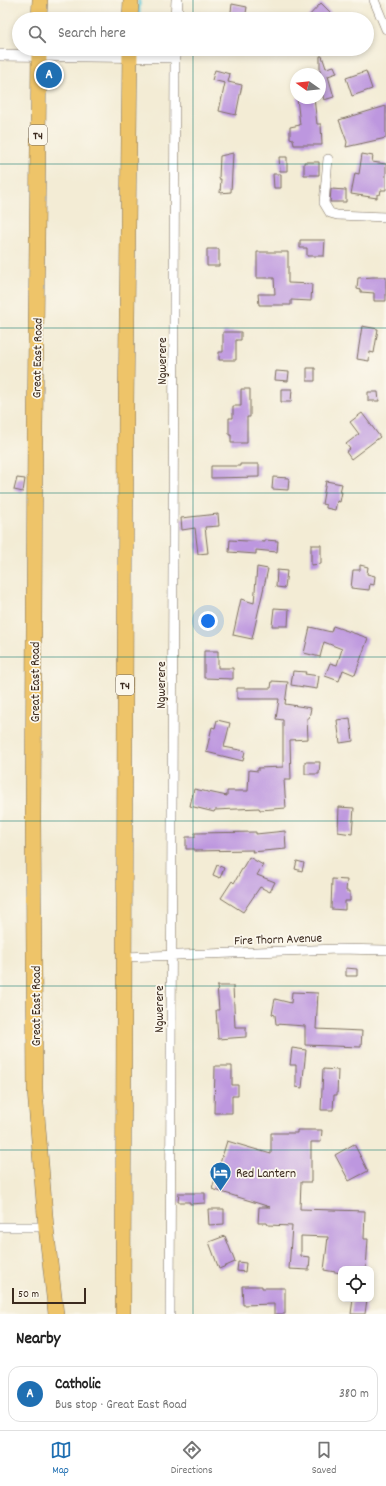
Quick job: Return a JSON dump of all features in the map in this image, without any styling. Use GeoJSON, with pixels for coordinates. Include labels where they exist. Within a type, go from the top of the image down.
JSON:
{"type":"FeatureCollection","features":[{"type":"Feature","properties":{"kind":"main road"},"geometry":{"type":"LineString","coordinates":[[39,12],[40,0]]}},
{"type":"Feature","properties":{"kind":"main road"},"geometry":{"type":"LineString","coordinates":[[130,12],[131,0]]}},
{"type":"Feature","properties":{"kind":"main road","name":"Great East Road"},"geometry":{"type":"LineString","coordinates":[[39,56],[33,829],[35,1091],[46,1227],[56,1314]]}},
{"type":"Feature","properties":{"kind":"main road","name":"T4"},"geometry":{"type":"LineString","coordinates":[[123,1314],[126,391],[130,56]]}},
{"type":"Feature","properties":{"kind":"street"},"geometry":{"type":"LineString","coordinates":[[176,12],[177,0]]}},
{"type":"Feature","properties":{"kind":"street"},"geometry":{"type":"LineString","coordinates":[[374,0],[386,29]]}},
{"type":"Feature","properties":{"kind":"street"},"geometry":{"type":"LineString","coordinates":[[0,54],[12,53]]}},
{"type":"Feature","properties":{"kind":"street","name":"Ngwerere"},"geometry":{"type":"LineString","coordinates":[[170,1314],[175,56]]}},
{"type":"Feature","properties":{"kind":"street"},"geometry":{"type":"LineString","coordinates":[[328,159],[324,204],[330,213],[337,215],[386,217]]}},
{"type":"Feature","properties":{"kind":"street","name":"Fire Thorn Avenue"},"geometry":{"type":"LineString","coordinates":[[124,957],[338,949],[386,950]]}},
{"type":"Feature","properties":{"kind":"street"},"geometry":{"type":"LineString","coordinates":[[0,1228],[46,1227]]}},
{"type":"Feature","properties":{"kind":"building"},"geometry":{"type":"Polygon","coordinates":[[[321,3],[330,12],[313,12],[321,3]]]}},
{"type":"Feature","properties":{"kind":"building"},"geometry":{"type":"Polygon","coordinates":[[[232,4],[247,7],[246,12],[231,12],[232,4]]]}},
{"type":"Feature","properties":{"kind":"building"},"geometry":{"type":"Polygon","coordinates":[[[320,56],[322,56],[326,68],[320,68],[320,56]]]}},
{"type":"Feature","properties":{"kind":"building"},"geometry":{"type":"Polygon","coordinates":[[[334,66],[337,73],[328,76],[334,97],[326,99],[326,68],[334,66]]]}},
{"type":"Feature","properties":{"kind":"building"},"geometry":{"type":"Polygon","coordinates":[[[215,70],[230,74],[228,82],[242,85],[236,115],[219,111],[225,83],[212,80],[215,70]]]}},
{"type":"Feature","properties":{"kind":"building"},"geometry":{"type":"Polygon","coordinates":[[[366,71],[372,89],[352,96],[346,78],[366,71]]]}},
{"type":"Feature","properties":{"kind":"building"},"geometry":{"type":"Polygon","coordinates":[[[298,104],[315,104],[317,124],[321,124],[322,145],[294,145],[293,139],[290,138],[290,127],[300,125],[298,104]]]}},
{"type":"Feature","properties":{"kind":"building"},"geometry":{"type":"Polygon","coordinates":[[[386,106],[386,138],[346,147],[347,142],[339,120],[386,106]]]}},
{"type":"Feature","properties":{"kind":"building"},"geometry":{"type":"Polygon","coordinates":[[[233,153],[231,192],[220,193],[220,156],[233,153]]]}},
{"type":"Feature","properties":{"kind":"building"},"geometry":{"type":"Polygon","coordinates":[[[362,154],[373,156],[372,162],[386,164],[386,190],[381,190],[380,195],[377,194],[377,198],[351,194],[355,173],[359,174],[362,154]]]}},
{"type":"Feature","properties":{"kind":"building"},"geometry":{"type":"Polygon","coordinates":[[[279,157],[287,157],[287,171],[280,171],[279,157]]]}},
{"type":"Feature","properties":{"kind":"building"},"geometry":{"type":"Polygon","coordinates":[[[304,162],[319,162],[319,175],[304,175],[304,162]]]}},
{"type":"Feature","properties":{"kind":"building"},"geometry":{"type":"Polygon","coordinates":[[[273,174],[281,174],[281,188],[274,188],[273,174]]]}},
{"type":"Feature","properties":{"kind":"building"},"geometry":{"type":"Polygon","coordinates":[[[331,189],[346,190],[346,202],[330,202],[331,189]]]}},
{"type":"Feature","properties":{"kind":"building"},"geometry":{"type":"Polygon","coordinates":[[[300,240],[325,240],[324,256],[307,256],[307,248],[300,248],[300,240]]]}},
{"type":"Feature","properties":{"kind":"building"},"geometry":{"type":"Polygon","coordinates":[[[207,249],[219,249],[219,266],[207,266],[207,249]]]}},
{"type":"Feature","properties":{"kind":"building"},"geometry":{"type":"Polygon","coordinates":[[[257,252],[288,252],[288,283],[312,284],[311,301],[291,300],[291,305],[259,305],[258,294],[275,294],[274,278],[257,278],[257,252]]]}},
{"type":"Feature","properties":{"kind":"building"},"geometry":{"type":"Polygon","coordinates":[[[386,277],[386,301],[374,301],[374,293],[361,292],[361,290],[357,289],[358,278],[386,277]]]}},
{"type":"Feature","properties":{"kind":"building"},"geometry":{"type":"Polygon","coordinates":[[[362,326],[378,329],[374,353],[370,352],[369,361],[357,359],[362,326]]]}},
{"type":"Feature","properties":{"kind":"building"},"geometry":{"type":"Polygon","coordinates":[[[223,332],[241,332],[241,340],[236,340],[236,360],[219,360],[219,352],[223,352],[223,332]]]}},
{"type":"Feature","properties":{"kind":"building"},"geometry":{"type":"Polygon","coordinates":[[[307,368],[315,368],[315,381],[307,381],[307,368]]]}},
{"type":"Feature","properties":{"kind":"building"},"geometry":{"type":"Polygon","coordinates":[[[276,371],[289,372],[288,381],[275,380],[276,371]]]}},
{"type":"Feature","properties":{"kind":"building"},"geometry":{"type":"Polygon","coordinates":[[[241,389],[250,389],[250,417],[247,417],[247,443],[231,443],[231,435],[229,435],[229,418],[233,418],[233,406],[241,406],[241,389]]]}},
{"type":"Feature","properties":{"kind":"building"},"geometry":{"type":"Polygon","coordinates":[[[281,389],[292,389],[291,402],[281,402],[281,389]]]}},
{"type":"Feature","properties":{"kind":"building"},"geometry":{"type":"Polygon","coordinates":[[[368,392],[378,392],[379,401],[368,401],[368,392]]]}},
{"type":"Feature","properties":{"kind":"building"},"geometry":{"type":"Polygon","coordinates":[[[362,413],[380,437],[351,459],[346,452],[350,449],[346,444],[359,434],[350,422],[362,413]]]}},
{"type":"Feature","properties":{"kind":"building"},"geometry":{"type":"Polygon","coordinates":[[[240,464],[259,464],[259,477],[211,478],[211,466],[240,466],[240,464]]]}},
{"type":"Feature","properties":{"kind":"building"},"geometry":{"type":"Polygon","coordinates":[[[273,477],[289,478],[288,490],[272,489],[273,477]]]}},
{"type":"Feature","properties":{"kind":"building"},"geometry":{"type":"Polygon","coordinates":[[[17,478],[25,479],[23,492],[14,490],[17,478]]]}},
{"type":"Feature","properties":{"kind":"building"},"geometry":{"type":"Polygon","coordinates":[[[326,481],[342,484],[340,502],[337,501],[335,510],[326,508],[326,505],[322,504],[326,481]]]}},
{"type":"Feature","properties":{"kind":"building"},"geometry":{"type":"Polygon","coordinates":[[[218,514],[219,526],[205,527],[208,553],[198,554],[195,528],[182,530],[181,518],[218,514]]]}},
{"type":"Feature","properties":{"kind":"building"},"geometry":{"type":"Polygon","coordinates":[[[230,540],[265,542],[265,540],[278,541],[277,552],[256,550],[256,554],[229,552],[230,540]]]}},
{"type":"Feature","properties":{"kind":"building"},"geometry":{"type":"Polygon","coordinates":[[[311,545],[321,545],[321,564],[311,565],[311,545]]]}},
{"type":"Feature","properties":{"kind":"building"},"geometry":{"type":"Polygon","coordinates":[[[360,565],[368,567],[367,574],[375,576],[374,585],[370,584],[369,590],[351,588],[353,570],[360,570],[360,565]]]}},
{"type":"Feature","properties":{"kind":"building"},"geometry":{"type":"Polygon","coordinates":[[[257,567],[268,569],[252,639],[233,635],[241,599],[254,603],[257,567]]]}},
{"type":"Feature","properties":{"kind":"building"},"geometry":{"type":"Polygon","coordinates":[[[277,570],[287,571],[285,588],[276,587],[277,570]]]}},
{"type":"Feature","properties":{"kind":"building"},"geometry":{"type":"Polygon","coordinates":[[[274,608],[289,609],[288,626],[272,626],[274,608]]]}},
{"type":"Feature","properties":{"kind":"building"},"geometry":{"type":"Polygon","coordinates":[[[333,626],[368,638],[355,675],[343,670],[339,681],[325,676],[330,663],[337,665],[342,649],[324,642],[320,657],[304,653],[310,627],[331,632],[333,626]]]}},
{"type":"Feature","properties":{"kind":"building"},"geometry":{"type":"Polygon","coordinates":[[[204,651],[218,651],[218,668],[233,668],[233,679],[204,678],[204,651]]]}},
{"type":"Feature","properties":{"kind":"building"},"geometry":{"type":"Polygon","coordinates":[[[293,671],[306,672],[305,674],[319,676],[317,689],[291,685],[293,671]]]}},
{"type":"Feature","properties":{"kind":"building"},"geometry":{"type":"Polygon","coordinates":[[[272,681],[288,682],[285,704],[311,708],[309,718],[307,718],[308,739],[290,740],[291,780],[284,780],[286,808],[260,810],[259,808],[215,810],[214,812],[190,806],[194,789],[227,796],[227,791],[248,791],[249,770],[258,771],[258,768],[283,767],[283,720],[276,719],[279,699],[237,699],[237,688],[271,688],[272,681]]]}},
{"type":"Feature","properties":{"kind":"building"},"geometry":{"type":"Polygon","coordinates":[[[350,718],[353,741],[340,743],[337,720],[350,718]]]}},
{"type":"Feature","properties":{"kind":"building"},"geometry":{"type":"Polygon","coordinates":[[[217,720],[230,723],[224,747],[245,751],[243,761],[206,752],[212,727],[215,728],[217,720]]]}},
{"type":"Feature","properties":{"kind":"building"},"geometry":{"type":"Polygon","coordinates":[[[305,762],[320,762],[319,774],[305,774],[305,762]]]}},
{"type":"Feature","properties":{"kind":"building"},"geometry":{"type":"Polygon","coordinates":[[[339,807],[354,808],[352,834],[338,832],[339,807]]]}},
{"type":"Feature","properties":{"kind":"building"},"geometry":{"type":"Polygon","coordinates":[[[285,831],[286,849],[252,852],[253,850],[195,851],[195,849],[186,849],[186,837],[195,837],[195,833],[256,832],[256,834],[285,831]]]}},
{"type":"Feature","properties":{"kind":"building"},"geometry":{"type":"Polygon","coordinates":[[[249,857],[263,865],[257,875],[275,882],[270,892],[260,887],[243,912],[221,898],[232,881],[234,883],[249,857]]]}},
{"type":"Feature","properties":{"kind":"building"},"geometry":{"type":"Polygon","coordinates":[[[297,861],[304,863],[302,871],[295,869],[297,861]]]}},
{"type":"Feature","properties":{"kind":"building"},"geometry":{"type":"Polygon","coordinates":[[[217,865],[224,868],[220,878],[213,875],[217,865]]]}},
{"type":"Feature","properties":{"kind":"building"},"geometry":{"type":"Polygon","coordinates":[[[332,879],[347,880],[346,891],[350,891],[350,901],[345,901],[345,910],[331,909],[332,879]]]}},
{"type":"Feature","properties":{"kind":"building"},"geometry":{"type":"Polygon","coordinates":[[[346,968],[357,969],[357,976],[346,976],[346,968]]]}},
{"type":"Feature","properties":{"kind":"building"},"geometry":{"type":"Polygon","coordinates":[[[217,986],[233,986],[235,1027],[246,1027],[246,1037],[218,1039],[216,1010],[219,1010],[217,986]]]}},
{"type":"Feature","properties":{"kind":"building"},"geometry":{"type":"Polygon","coordinates":[[[292,992],[318,993],[316,1029],[362,1031],[361,1047],[305,1045],[305,1026],[276,1024],[275,1015],[272,1014],[275,999],[291,1003],[292,992]]]}},
{"type":"Feature","properties":{"kind":"building"},"geometry":{"type":"Polygon","coordinates":[[[292,1048],[306,1050],[302,1088],[296,1087],[296,1065],[290,1065],[292,1048]]]}},
{"type":"Feature","properties":{"kind":"building"},"geometry":{"type":"Polygon","coordinates":[[[215,1066],[232,1066],[232,1085],[238,1085],[238,1096],[232,1096],[232,1113],[214,1113],[215,1066]]]}},
{"type":"Feature","properties":{"kind":"building"},"geometry":{"type":"Polygon","coordinates":[[[323,1069],[338,1070],[337,1095],[334,1095],[333,1110],[321,1110],[323,1069]]]}},
{"type":"Feature","properties":{"kind":"building"},"geometry":{"type":"Polygon","coordinates":[[[297,1130],[322,1130],[321,1142],[311,1142],[311,1182],[301,1182],[300,1209],[365,1211],[364,1239],[368,1239],[366,1266],[338,1266],[338,1272],[324,1270],[328,1237],[301,1236],[301,1256],[310,1257],[309,1270],[289,1269],[292,1226],[258,1223],[259,1207],[270,1207],[212,1189],[227,1141],[271,1154],[271,1133],[297,1133],[297,1130]]]}},
{"type":"Feature","properties":{"kind":"building"},"geometry":{"type":"Polygon","coordinates":[[[354,1144],[368,1171],[349,1181],[335,1155],[354,1144]]]}},
{"type":"Feature","properties":{"kind":"building"},"geometry":{"type":"Polygon","coordinates":[[[179,1193],[205,1193],[205,1203],[190,1204],[190,1202],[178,1202],[179,1193]]]}},
{"type":"Feature","properties":{"kind":"building"},"geometry":{"type":"Polygon","coordinates":[[[208,1209],[224,1209],[224,1224],[209,1225],[208,1209]]]}},
{"type":"Feature","properties":{"kind":"building"},"geometry":{"type":"Polygon","coordinates":[[[225,1236],[235,1262],[219,1269],[209,1242],[225,1236]]]}},
{"type":"Feature","properties":{"kind":"building"},"geometry":{"type":"Polygon","coordinates":[[[238,1262],[246,1263],[245,1272],[237,1271],[238,1262]]]}},
{"type":"Feature","properties":{"kind":"building"},"geometry":{"type":"Polygon","coordinates":[[[242,1286],[285,1288],[285,1314],[274,1314],[274,1304],[243,1305],[242,1286]]]}},
{"type":"Feature","properties":{"kind":"building"},"geometry":{"type":"Polygon","coordinates":[[[353,1302],[367,1302],[365,1314],[351,1314],[353,1302]]]}},
{"type":"Feature","properties":{"kind":"waterway"},"geometry":{"type":"LineString","coordinates":[[139,0],[139,12]]}},
{"type":"Feature","properties":{"kind":"place","name":"Catholic"},"geometry":{"type":"Point","coordinates":[49,75]}},
{"type":"Feature","properties":{"kind":"place","name":"Red Lantern"},"geometry":{"type":"Point","coordinates":[220,1192]}}]}
